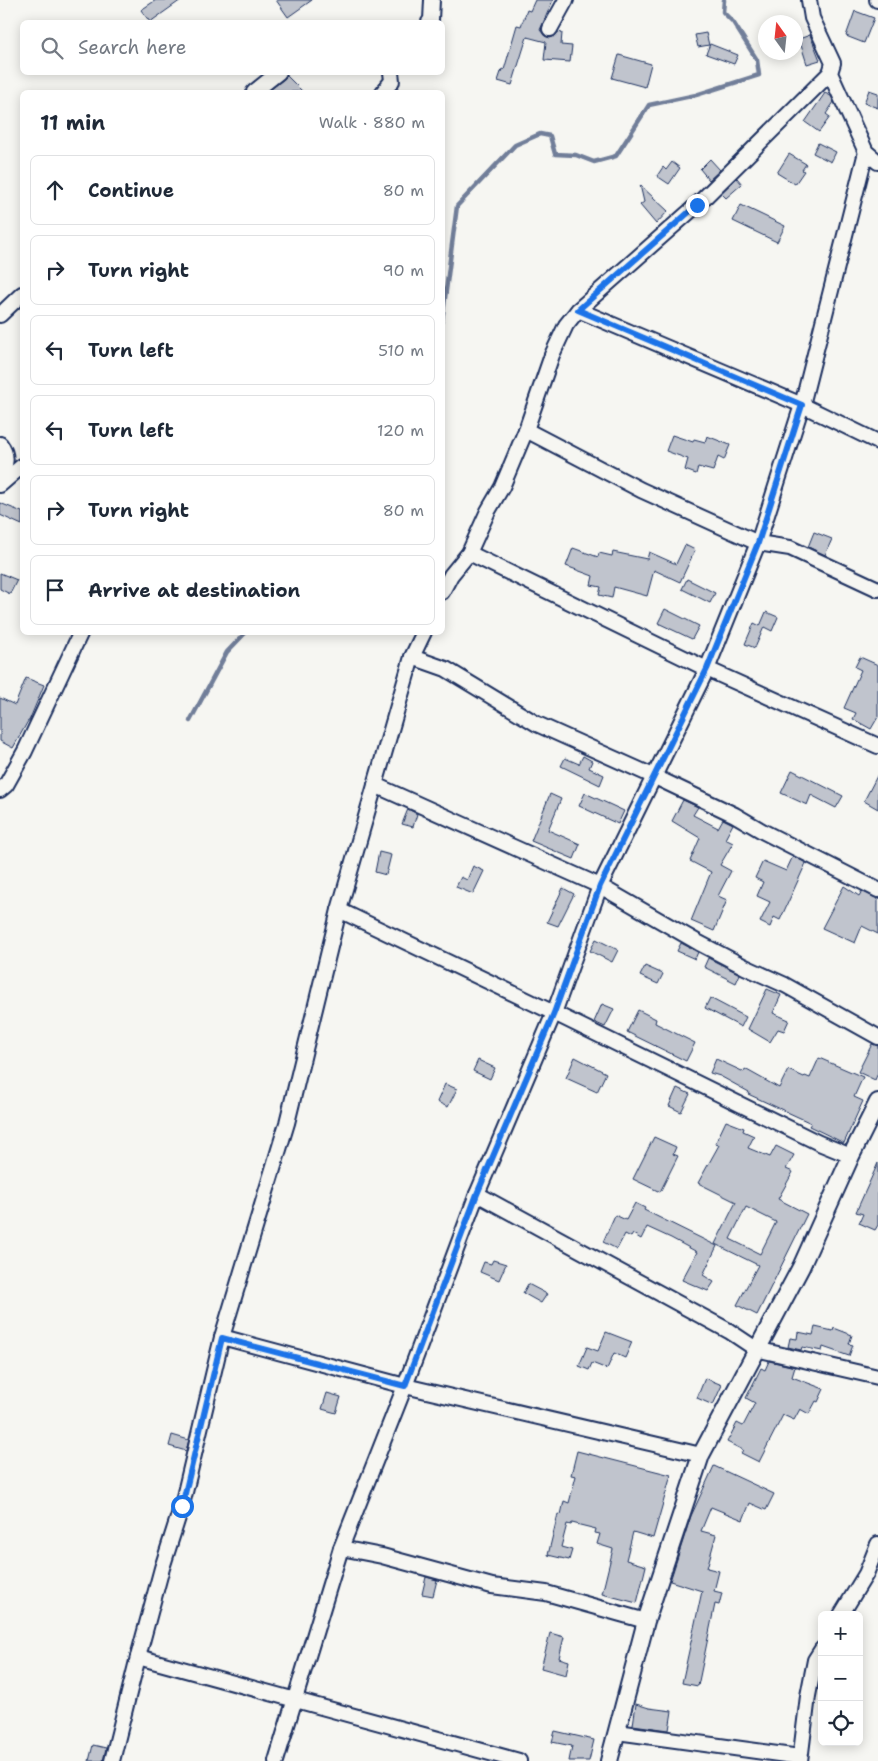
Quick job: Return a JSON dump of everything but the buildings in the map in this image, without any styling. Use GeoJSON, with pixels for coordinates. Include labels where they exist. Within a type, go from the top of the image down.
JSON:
{"type":"FeatureCollection","features":[{"type":"Feature","properties":{"kind":"street"},"geometry":{"type":"LineString","coordinates":[[431,20],[432,0]]}},
{"type":"Feature","properties":{"kind":"street"},"geometry":{"type":"LineString","coordinates":[[550,29],[566,0]]}},
{"type":"Feature","properties":{"kind":"street"},"geometry":{"type":"LineString","coordinates":[[445,586],[451,575],[469,553],[488,511],[502,487],[526,430],[552,355],[566,325],[578,310],[697,205],[830,73],[833,63],[812,18],[809,0]]}},
{"type":"Feature","properties":{"kind":"street"},"geometry":{"type":"LineString","coordinates":[[830,73],[866,152],[878,162]]}},
{"type":"Feature","properties":{"kind":"street"},"geometry":{"type":"LineString","coordinates":[[256,90],[275,75]]}},
{"type":"Feature","properties":{"kind":"street"},"geometry":{"type":"LineString","coordinates":[[385,90],[392,81],[391,75]]}},
{"type":"Feature","properties":{"kind":"street"},"geometry":{"type":"LineString","coordinates":[[276,1761],[341,1548],[405,1386],[477,1194],[554,1013],[600,886],[707,669],[758,543],[802,405],[866,152]]}},
{"type":"Feature","properties":{"kind":"street"},"geometry":{"type":"LineString","coordinates":[[0,315],[20,296]]}},
{"type":"Feature","properties":{"kind":"street"},"geometry":{"type":"LineString","coordinates":[[578,310],[802,405],[878,442]]}},
{"type":"Feature","properties":{"kind":"street"},"geometry":{"type":"LineString","coordinates":[[526,430],[641,490],[758,543],[790,548],[878,589]]}},
{"type":"Feature","properties":{"kind":"street"},"geometry":{"type":"LineString","coordinates":[[0,444],[5,451],[6,464],[0,478]]}},
{"type":"Feature","properties":{"kind":"street"},"geometry":{"type":"LineString","coordinates":[[0,485],[20,468]]}},
{"type":"Feature","properties":{"kind":"street"},"geometry":{"type":"LineString","coordinates":[[469,553],[707,669],[878,746]]}},
{"type":"Feature","properties":{"kind":"street"},"geometry":{"type":"LineString","coordinates":[[0,790],[6,785],[25,751],[80,635]]}},
{"type":"Feature","properties":{"kind":"street"},"geometry":{"type":"LineString","coordinates":[[112,1761],[162,1568],[182,1506],[222,1338],[287,1123],[339,910],[412,657],[423,635]]}},
{"type":"Feature","properties":{"kind":"street"},"geometry":{"type":"LineString","coordinates":[[412,657],[446,669],[537,724],[735,815],[764,832],[878,890]]}},
{"type":"Feature","properties":{"kind":"street"},"geometry":{"type":"LineString","coordinates":[[375,786],[600,886],[699,943],[785,985],[878,1037]]}},
{"type":"Feature","properties":{"kind":"street"},"geometry":{"type":"LineString","coordinates":[[339,910],[818,1143],[851,1156]]}},
{"type":"Feature","properties":{"kind":"street"},"geometry":{"type":"LineString","coordinates":[[609,1761],[646,1621],[701,1455],[801,1267],[851,1156],[878,1102]]}},
{"type":"Feature","properties":{"kind":"street"},"geometry":{"type":"LineString","coordinates":[[477,1194],[729,1331],[756,1349],[878,1377]]}},
{"type":"Feature","properties":{"kind":"street"},"geometry":{"type":"LineString","coordinates":[[222,1338],[405,1386],[701,1455]]}},
{"type":"Feature","properties":{"kind":"street"},"geometry":{"type":"LineString","coordinates":[[843,1611],[866,1574],[878,1544]]}},
{"type":"Feature","properties":{"kind":"street"},"geometry":{"type":"LineString","coordinates":[[341,1548],[382,1556],[492,1586],[546,1593],[646,1621]]}},
{"type":"Feature","properties":{"kind":"street"},"geometry":{"type":"LineString","coordinates":[[617,1732],[800,1759],[808,1696],[815,1660],[818,1655]]}},
{"type":"Feature","properties":{"kind":"street"},"geometry":{"type":"LineString","coordinates":[[138,1657],[519,1761]]}},
{"type":"Feature","properties":{"kind":"waterway"},"geometry":{"type":"LineString","coordinates":[[445,298],[457,206],[515,145],[540,134],[550,136],[555,154],[576,155],[594,162],[616,156],[649,105],[696,95],[759,75],[757,60],[733,22],[723,12],[724,0]]}},
{"type":"Feature","properties":{"kind":"waterway"},"geometry":{"type":"LineString","coordinates":[[190,721],[227,652],[243,635]]}},
{"type":"Feature","properties":{"kind":"route"},"geometry":{"type":"LineString","coordinates":[[182,1506],[222,1338],[405,1386],[477,1194],[554,1013],[600,886],[707,669],[758,543],[802,405],[578,310],[697,205]]}}]}
